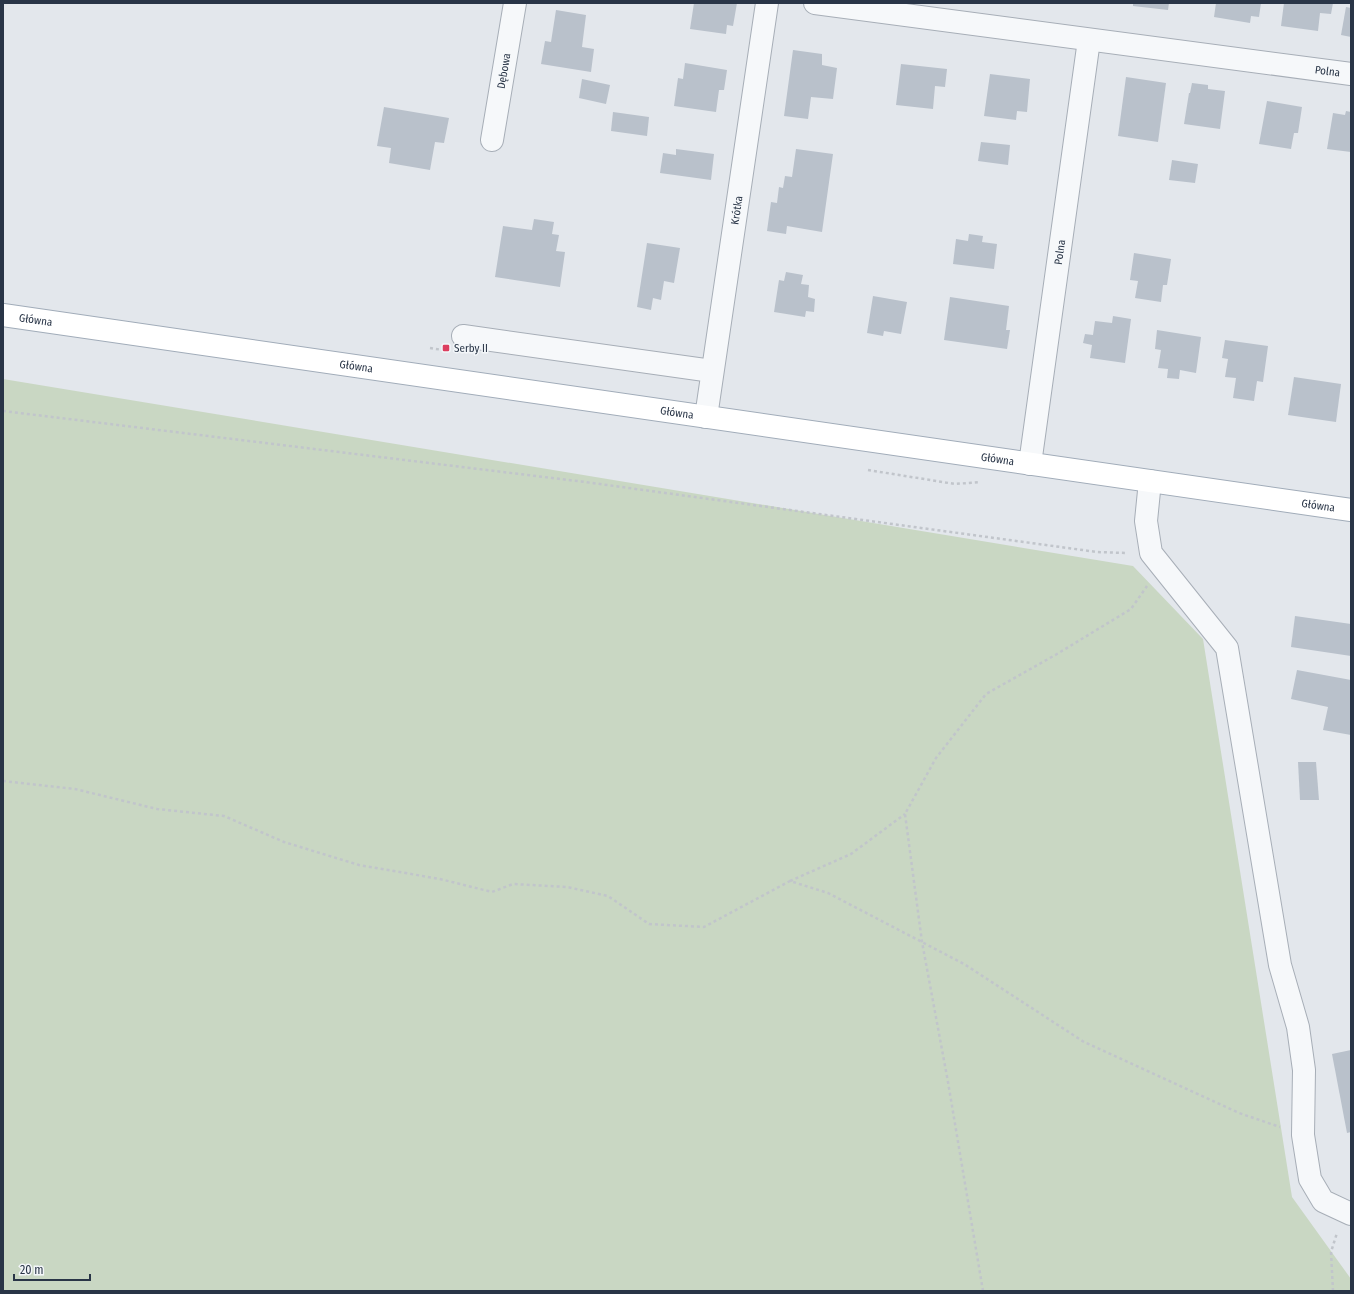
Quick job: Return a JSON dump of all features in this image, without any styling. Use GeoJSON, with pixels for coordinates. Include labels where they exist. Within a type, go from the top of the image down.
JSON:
{"type":"FeatureCollection","features":[{"type":"Feature","properties":{"kind":"main road","name":"Główna"},"geometry":{"type":"LineString","coordinates":[[3,315],[1351,510]]}},
{"type":"Feature","properties":{"kind":"street","name":"Dębowa"},"geometry":{"type":"LineString","coordinates":[[492,140],[515,3]]}},
{"type":"Feature","properties":{"kind":"street","name":"Krótka"},"geometry":{"type":"LineString","coordinates":[[706,417],[767,3]]}},
{"type":"Feature","properties":{"kind":"street","name":"Polna"},"geometry":{"type":"LineString","coordinates":[[816,3],[1351,74]]}},
{"type":"Feature","properties":{"kind":"street","name":"Polna"},"geometry":{"type":"LineString","coordinates":[[1030,464],[1089,40]]}},
{"type":"Feature","properties":{"kind":"street"},"geometry":{"type":"LineString","coordinates":[[463,336],[712,371]]}},
{"type":"Feature","properties":{"kind":"street"},"geometry":{"type":"LineString","coordinates":[[1150,481],[1146,521],[1156,560],[1227,648],[1280,965],[1298,1027],[1304,1070],[1303,1135],[1310,1180],[1323,1201],[1347,1213]]}},
{"type":"Feature","properties":{"kind":"path"},"geometry":{"type":"LineString","coordinates":[[3,411],[585,482],[1156,560],[1131,609],[1058,654],[986,694],[936,758],[905,814],[851,854],[790,881],[704,927],[649,924],[608,896],[567,887],[514,884],[492,892],[440,879],[359,865],[284,842],[224,816],[157,809],[74,789],[3,780]]}},
{"type":"Feature","properties":{"kind":"path"},"geometry":{"type":"LineString","coordinates":[[905,814],[922,942],[948,1082],[983,1291]]}},
{"type":"Feature","properties":{"kind":"path"},"geometry":{"type":"LineString","coordinates":[[790,881],[828,894],[964,964],[1084,1042],[1239,1113],[1303,1135]]}},
{"type":"Feature","properties":{"kind":"path"},"geometry":{"type":"LineString","coordinates":[[1333,1291],[1331,1252],[1347,1213]]}},
{"type":"Feature","properties":{"kind":"green space"},"geometry":{"type":"Polygon","coordinates":[[[3,379],[1133,566],[1203,639],[1292,1197],[1351,1279],[1351,1291],[3,1291],[3,379]]]}},
{"type":"Feature","properties":{"kind":"building"},"geometry":{"type":"Polygon","coordinates":[[[694,3],[737,3],[733,26],[727,25],[726,34],[690,29],[694,3]]]}},
{"type":"Feature","properties":{"kind":"building"},"geometry":{"type":"Polygon","coordinates":[[[1133,3],[1169,3],[1168,10],[1133,6],[1133,3]]]}},
{"type":"Feature","properties":{"kind":"building"},"geometry":{"type":"Polygon","coordinates":[[[1216,3],[1261,3],[1259,17],[1251,16],[1250,23],[1214,17],[1216,3]]]}},
{"type":"Feature","properties":{"kind":"building"},"geometry":{"type":"Polygon","coordinates":[[[1284,3],[1333,3],[1331,14],[1320,13],[1318,31],[1281,26],[1284,3]]]}},
{"type":"Feature","properties":{"kind":"building"},"geometry":{"type":"Polygon","coordinates":[[[1346,7],[1351,8],[1351,37],[1341,35],[1346,7]]]}},
{"type":"Feature","properties":{"kind":"building"},"geometry":{"type":"Polygon","coordinates":[[[556,10],[586,15],[582,47],[594,49],[591,72],[541,64],[545,41],[551,42],[556,10]]]}},
{"type":"Feature","properties":{"kind":"building"},"geometry":{"type":"Polygon","coordinates":[[[793,50],[822,54],[822,65],[837,68],[833,99],[811,97],[808,119],[784,116],[793,50]]]}},
{"type":"Feature","properties":{"kind":"building"},"geometry":{"type":"Polygon","coordinates":[[[685,63],[727,70],[724,90],[719,90],[716,112],[674,106],[678,78],[683,79],[685,63]]]}},
{"type":"Feature","properties":{"kind":"building"},"geometry":{"type":"Polygon","coordinates":[[[901,64],[947,69],[945,87],[935,86],[933,109],[896,105],[901,64]]]}},
{"type":"Feature","properties":{"kind":"building"},"geometry":{"type":"Polygon","coordinates":[[[990,74],[1030,79],[1027,112],[1017,111],[1016,120],[984,116],[990,74]]]}},
{"type":"Feature","properties":{"kind":"building"},"geometry":{"type":"Polygon","coordinates":[[[1126,77],[1166,83],[1158,142],[1118,136],[1126,77]]]}},
{"type":"Feature","properties":{"kind":"building"},"geometry":{"type":"Polygon","coordinates":[[[582,79],[610,85],[606,104],[579,98],[582,79]]]}},
{"type":"Feature","properties":{"kind":"building"},"geometry":{"type":"Polygon","coordinates":[[[1192,83],[1208,85],[1208,89],[1225,91],[1220,129],[1184,124],[1192,83]]]}},
{"type":"Feature","properties":{"kind":"building"},"geometry":{"type":"Polygon","coordinates":[[[1267,101],[1302,107],[1298,133],[1294,133],[1291,149],[1259,144],[1267,101]]]}},
{"type":"Feature","properties":{"kind":"building"},"geometry":{"type":"Polygon","coordinates":[[[384,107],[449,118],[444,143],[435,142],[430,170],[389,163],[391,148],[377,146],[384,107]]]}},
{"type":"Feature","properties":{"kind":"building"},"geometry":{"type":"Polygon","coordinates":[[[1346,111],[1351,112],[1351,152],[1327,149],[1333,113],[1345,115],[1346,111]]]}},
{"type":"Feature","properties":{"kind":"building"},"geometry":{"type":"Polygon","coordinates":[[[613,112],[649,117],[647,136],[611,131],[613,112]]]}},
{"type":"Feature","properties":{"kind":"building"},"geometry":{"type":"Polygon","coordinates":[[[981,142],[1010,145],[1008,165],[978,161],[981,142]]]}},
{"type":"Feature","properties":{"kind":"building"},"geometry":{"type":"Polygon","coordinates":[[[676,149],[714,154],[711,180],[660,173],[663,153],[676,155],[676,149]]]}},
{"type":"Feature","properties":{"kind":"building"},"geometry":{"type":"Polygon","coordinates":[[[796,149],[833,154],[822,232],[787,226],[786,234],[767,231],[771,202],[777,203],[779,187],[783,188],[785,176],[792,177],[796,149]]]}},
{"type":"Feature","properties":{"kind":"building"},"geometry":{"type":"Polygon","coordinates":[[[1172,160],[1198,164],[1195,183],[1169,180],[1172,160]]]}},
{"type":"Feature","properties":{"kind":"building"},"geometry":{"type":"Polygon","coordinates":[[[534,219],[554,222],[552,234],[559,235],[556,251],[565,252],[560,287],[495,277],[503,226],[532,230],[534,219]]]}},
{"type":"Feature","properties":{"kind":"building"},"geometry":{"type":"Polygon","coordinates":[[[969,234],[983,236],[982,242],[997,244],[994,269],[953,264],[956,239],[968,241],[969,234]]]}},
{"type":"Feature","properties":{"kind":"building"},"geometry":{"type":"Polygon","coordinates":[[[647,243],[680,248],[674,283],[664,281],[661,300],[653,298],[651,310],[637,307],[647,243]]]}},
{"type":"Feature","properties":{"kind":"building"},"geometry":{"type":"Polygon","coordinates":[[[1134,253],[1171,259],[1167,285],[1163,285],[1161,302],[1135,298],[1138,281],[1130,280],[1134,253]]]}},
{"type":"Feature","properties":{"kind":"building"},"geometry":{"type":"Polygon","coordinates":[[[786,272],[803,275],[801,284],[809,285],[808,297],[815,299],[814,312],[806,311],[805,317],[774,312],[779,280],[784,281],[786,272]]]}},
{"type":"Feature","properties":{"kind":"building"},"geometry":{"type":"Polygon","coordinates":[[[873,296],[907,302],[901,334],[884,331],[883,336],[867,333],[873,296]]]}},
{"type":"Feature","properties":{"kind":"building"},"geometry":{"type":"Polygon","coordinates":[[[950,297],[1009,306],[1006,330],[1010,330],[1007,349],[944,340],[950,297]]]}},
{"type":"Feature","properties":{"kind":"building"},"geometry":{"type":"Polygon","coordinates":[[[1113,316],[1131,319],[1125,363],[1090,358],[1092,345],[1083,343],[1085,334],[1093,335],[1095,321],[1112,323],[1113,316]]]}},
{"type":"Feature","properties":{"kind":"building"},"geometry":{"type":"Polygon","coordinates":[[[1157,330],[1201,337],[1196,373],[1180,370],[1179,379],[1167,378],[1168,369],[1158,368],[1161,350],[1155,349],[1157,330]]]}},
{"type":"Feature","properties":{"kind":"building"},"geometry":{"type":"Polygon","coordinates":[[[1225,340],[1268,346],[1263,382],[1257,381],[1254,401],[1233,398],[1236,378],[1225,377],[1228,359],[1222,358],[1225,340]]]}},
{"type":"Feature","properties":{"kind":"building"},"geometry":{"type":"Polygon","coordinates":[[[1294,377],[1341,384],[1336,422],[1288,415],[1294,377]]]}},
{"type":"Feature","properties":{"kind":"building"},"geometry":{"type":"Polygon","coordinates":[[[1295,616],[1351,624],[1351,656],[1291,647],[1295,616]]]}},
{"type":"Feature","properties":{"kind":"building"},"geometry":{"type":"Polygon","coordinates":[[[1297,670],[1351,680],[1351,735],[1323,730],[1328,707],[1291,699],[1297,670]]]}},
{"type":"Feature","properties":{"kind":"building"},"geometry":{"type":"Polygon","coordinates":[[[1298,762],[1316,762],[1319,800],[1300,800],[1298,762]]]}},
{"type":"Feature","properties":{"kind":"building"},"geometry":{"type":"Polygon","coordinates":[[[1351,1050],[1351,1132],[1347,1133],[1332,1054],[1351,1050]]]}},
{"type":"Feature","properties":{"kind":"place","name":"Serby II"},"geometry":{"type":"Point","coordinates":[446,348]}}]}
